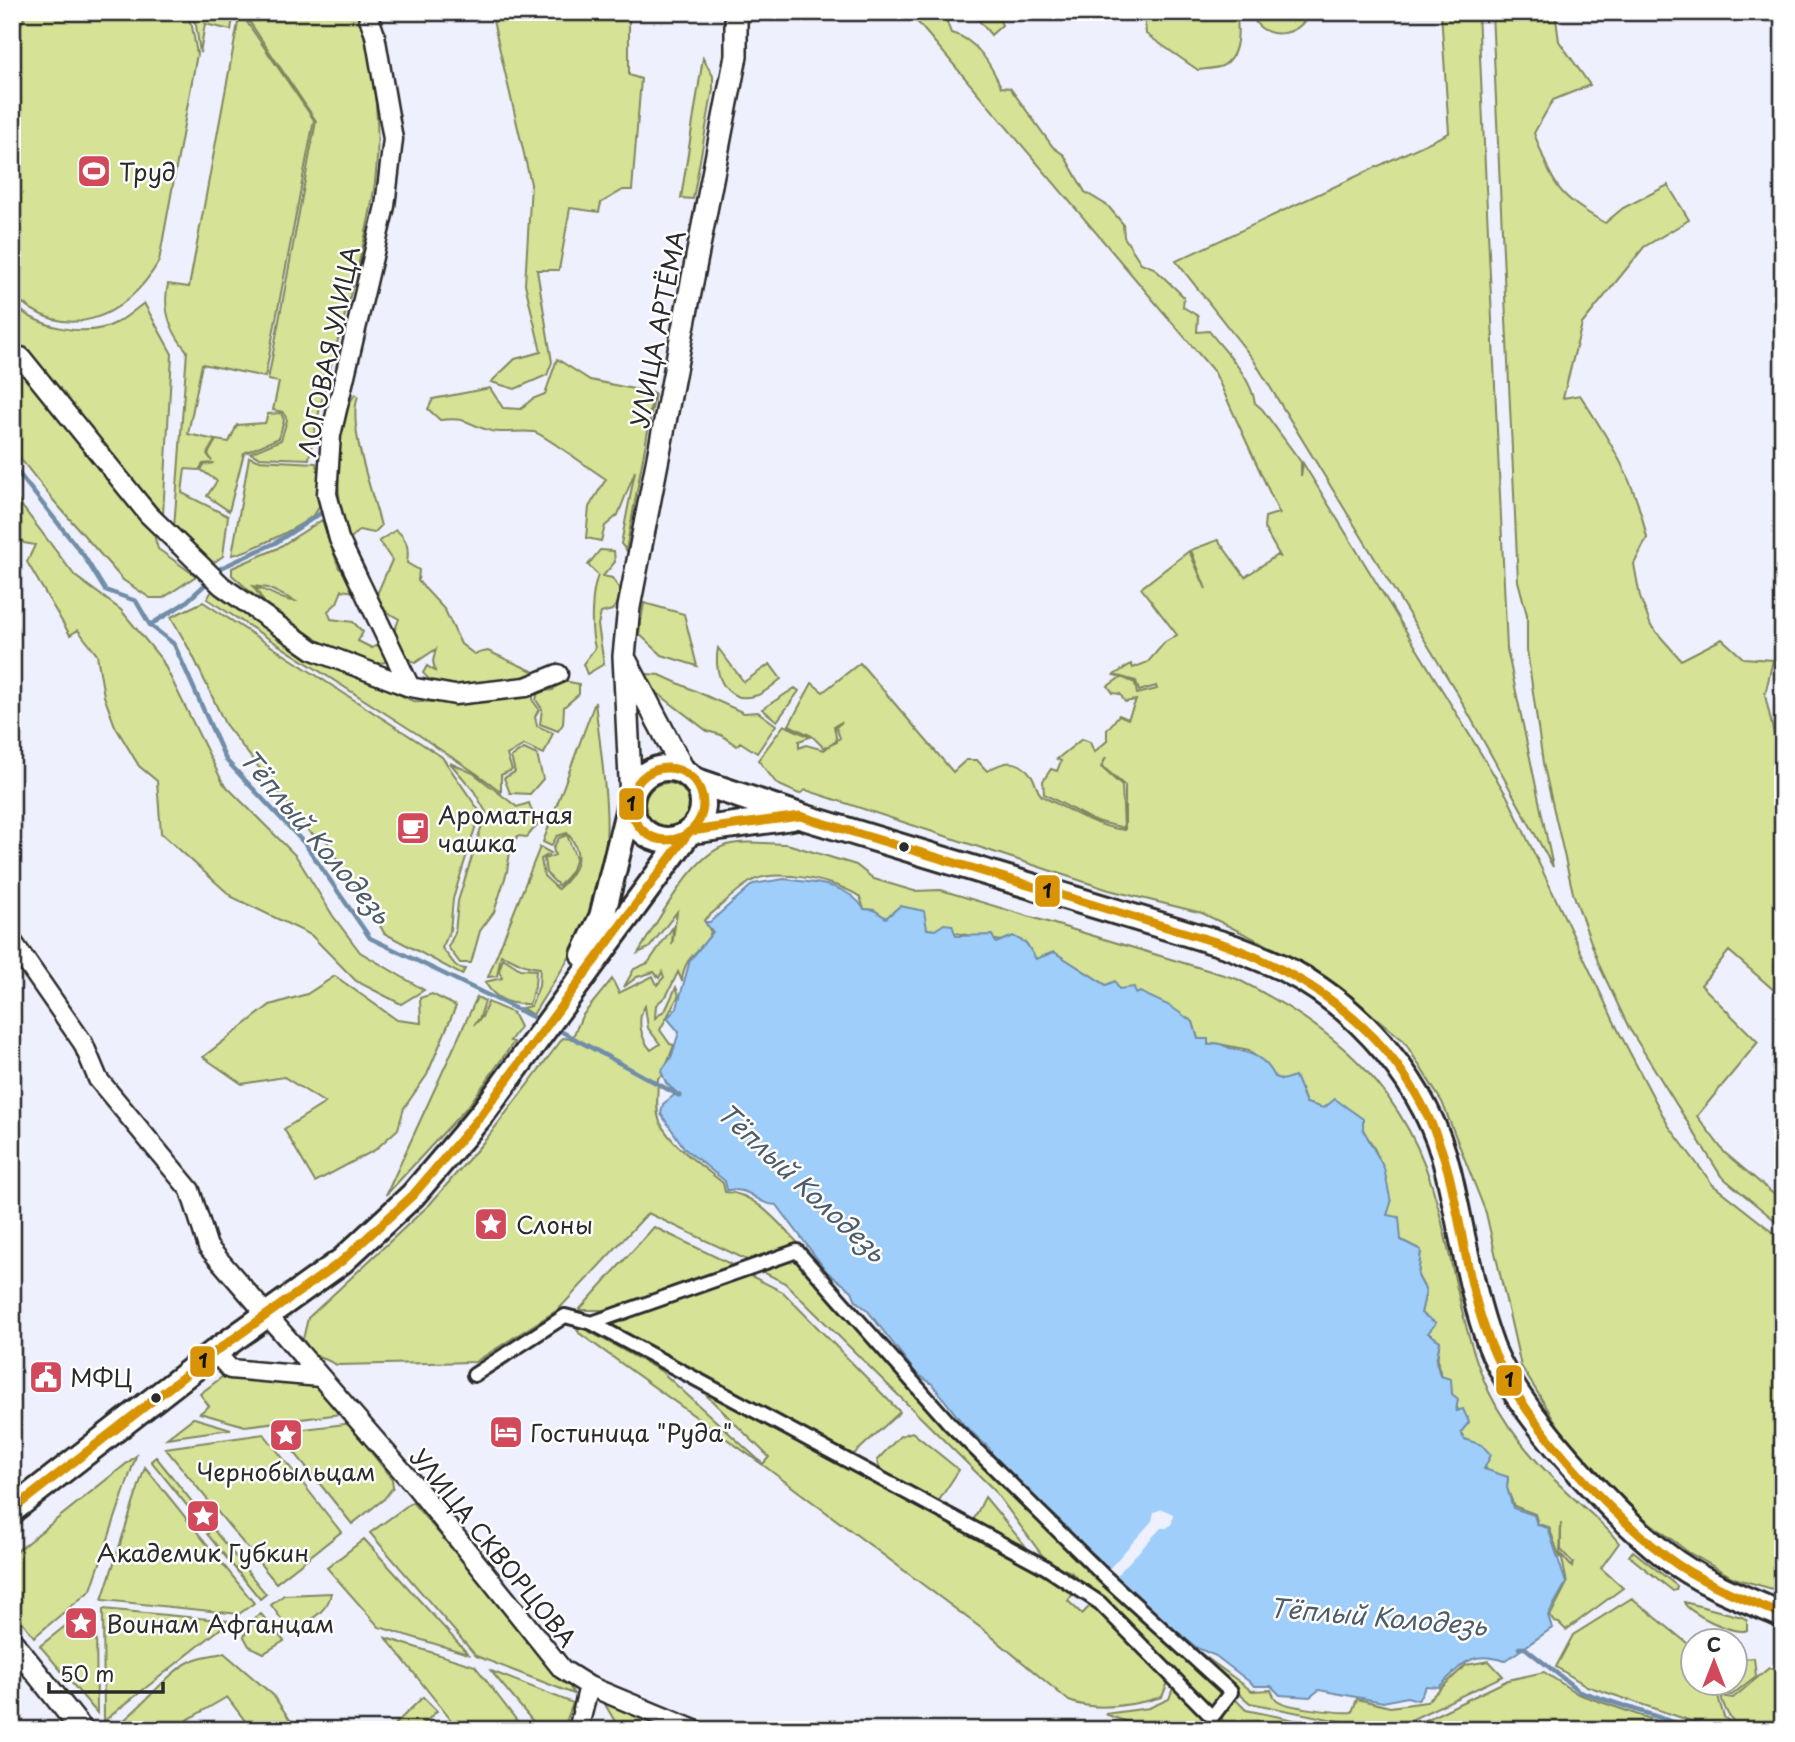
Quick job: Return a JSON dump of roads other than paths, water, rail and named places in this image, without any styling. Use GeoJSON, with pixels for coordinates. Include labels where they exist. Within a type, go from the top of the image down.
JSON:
{"type":"FeatureCollection","features":[{"type":"Feature","properties":{"kind":"main road"},"geometry":{"type":"LineString","coordinates":[[552,1015],[602,917],[635,787],[653,771],[664,768],[800,816],[1229,946],[1284,969],[1369,1031],[1400,1069],[1428,1114],[1448,1168],[1491,1346],[1516,1395],[1570,1459],[1665,1555],[1709,1584],[1783,1615]]}},
{"type":"Feature","properties":{"kind":"main road"},"geometry":{"type":"LineString","coordinates":[[12,1510],[215,1352],[342,1261],[413,1195],[482,1114],[552,1015],[698,822],[702,800],[689,777]]}},
{"type":"Feature","properties":{"kind":"main road"},"geometry":{"type":"LineString","coordinates":[[631,799],[636,823],[645,832],[668,840],[690,831],[800,816]]}},
{"type":"Feature","properties":{"kind":"street","name":"ЛОГОВАЯ УЛИЦА"},"geometry":{"type":"LineString","coordinates":[[367,12],[375,35],[393,139],[385,206],[331,435],[327,494],[331,517],[410,687]]}},
{"type":"Feature","properties":{"kind":"street","name":"УЛИЦА АРТЁМА"},"geometry":{"type":"LineString","coordinates":[[631,799],[624,656],[629,607],[736,56],[736,12]]}},
{"type":"Feature","properties":{"kind":"street"},"geometry":{"type":"LineString","coordinates":[[21,357],[148,514],[222,586],[313,650],[410,687],[455,695],[526,687],[558,674]]}},
{"type":"Feature","properties":{"kind":"street"},"geometry":{"type":"LineString","coordinates":[[624,656],[689,777]]}},
{"type":"Feature","properties":{"kind":"street","name":"УЛИЦА СКВОРЦОВА"},"geometry":{"type":"LineString","coordinates":[[12,941],[83,1043],[99,1079],[190,1190],[208,1247],[416,1487],[562,1669],[589,1686],[695,1730]]}},
{"type":"Feature","properties":{"kind":"street"},"geometry":{"type":"LineString","coordinates":[[474,1375],[565,1316],[592,1323],[1045,1567],[1100,1603],[1212,1717],[1231,1692],[1104,1576],[959,1433],[797,1251],[592,1323]]}},
{"type":"Feature","properties":{"kind":"street"},"geometry":{"type":"LineString","coordinates":[[215,1352],[230,1369],[320,1377]]}},
{"type":"Feature","properties":{"kind":"street"},"geometry":{"type":"LineString","coordinates":[[12,1642],[82,1730]]}},
{"type":"Feature","properties":{"kind":"street"},"geometry":{"type":"LineString","coordinates":[[578,1730],[589,1686]]}},
{"type":"Feature","properties":{"kind":"water"},"geometry":{"type":"Polygon","coordinates":[[[784,879],[839,889],[857,900],[864,909],[874,910],[886,918],[900,906],[924,911],[927,929],[935,930],[944,924],[952,925],[956,936],[992,935],[996,943],[1013,936],[1026,943],[1036,959],[1054,952],[1106,985],[1115,981],[1119,989],[1134,987],[1136,994],[1140,992],[1170,1006],[1193,1022],[1198,1039],[1208,1039],[1208,1045],[1219,1044],[1256,1056],[1267,1064],[1275,1077],[1282,1080],[1295,1076],[1306,1103],[1324,1108],[1335,1099],[1363,1119],[1363,1129],[1384,1168],[1391,1203],[1387,1215],[1399,1217],[1401,1240],[1421,1250],[1418,1276],[1426,1291],[1421,1313],[1436,1323],[1428,1333],[1440,1341],[1436,1361],[1440,1376],[1451,1379],[1452,1394],[1458,1399],[1456,1411],[1463,1409],[1469,1422],[1461,1432],[1464,1439],[1482,1445],[1491,1455],[1484,1469],[1508,1477],[1507,1488],[1513,1508],[1534,1515],[1537,1525],[1548,1528],[1566,1583],[1548,1615],[1552,1628],[1505,1661],[1483,1657],[1468,1661],[1439,1687],[1426,1686],[1418,1700],[1407,1697],[1383,1702],[1319,1690],[1310,1697],[1280,1695],[1271,1686],[1255,1686],[1216,1656],[1197,1648],[1134,1596],[1096,1556],[1074,1539],[1069,1529],[997,1463],[989,1448],[964,1425],[932,1384],[916,1373],[867,1310],[856,1301],[852,1291],[827,1272],[777,1205],[764,1202],[743,1191],[727,1190],[725,1181],[685,1149],[661,1114],[663,1104],[677,1093],[666,1083],[661,1071],[671,1058],[679,1032],[667,1018],[677,1008],[690,960],[713,932],[705,922],[710,922],[753,884],[784,879]]]}},
{"type":"Feature","properties":{"kind":"waterway","name":"Тёплый Колодезь"},"geometry":{"type":"LineString","coordinates":[[12,465],[84,556],[105,590],[136,601],[150,625],[174,644],[226,760],[305,844],[370,938],[541,1021]]}},
{"type":"Feature","properties":{"kind":"waterway"},"geometry":{"type":"LineString","coordinates":[[215,574],[221,568],[275,543],[327,509]]}},
{"type":"Feature","properties":{"kind":"waterway"},"geometry":{"type":"LineString","coordinates":[[150,625],[185,603],[209,581]]}},
{"type":"Feature","properties":{"kind":"waterway","name":"Тёплый Колодезь"},"geometry":{"type":"LineString","coordinates":[[555,1028],[680,1096]]}},
{"type":"Feature","properties":{"kind":"waterway","name":"Тёплый Колодезь"},"geometry":{"type":"LineString","coordinates":[[1519,1648],[1525,1648],[1579,1691],[1697,1730]]}},
{"type":"Feature","properties":{"kind":"place","name":"Труд"},"geometry":{"type":"Point","coordinates":[94,171]}},
{"type":"Feature","properties":{"kind":"place","name":"Ароматная чашка"},"geometry":{"type":"Point","coordinates":[413,828]}},
{"type":"Feature","properties":{"kind":"place","name":"Слоны"},"geometry":{"type":"Point","coordinates":[491,1224]}},
{"type":"Feature","properties":{"kind":"place","name":"МФЦ"},"geometry":{"type":"Point","coordinates":[46,1377]}},
{"type":"Feature","properties":{"kind":"place","name":"Гостиница \"Руда\""},"geometry":{"type":"Point","coordinates":[506,1432]}},
{"type":"Feature","properties":{"kind":"place","name":"Чернобыльцам"},"geometry":{"type":"Point","coordinates":[286,1435]}},
{"type":"Feature","properties":{"kind":"place","name":"Академик Губкин"},"geometry":{"type":"Point","coordinates":[203,1516]}},
{"type":"Feature","properties":{"kind":"place","name":"Воинам Афганцам"},"geometry":{"type":"Point","coordinates":[81,1623]}}]}
